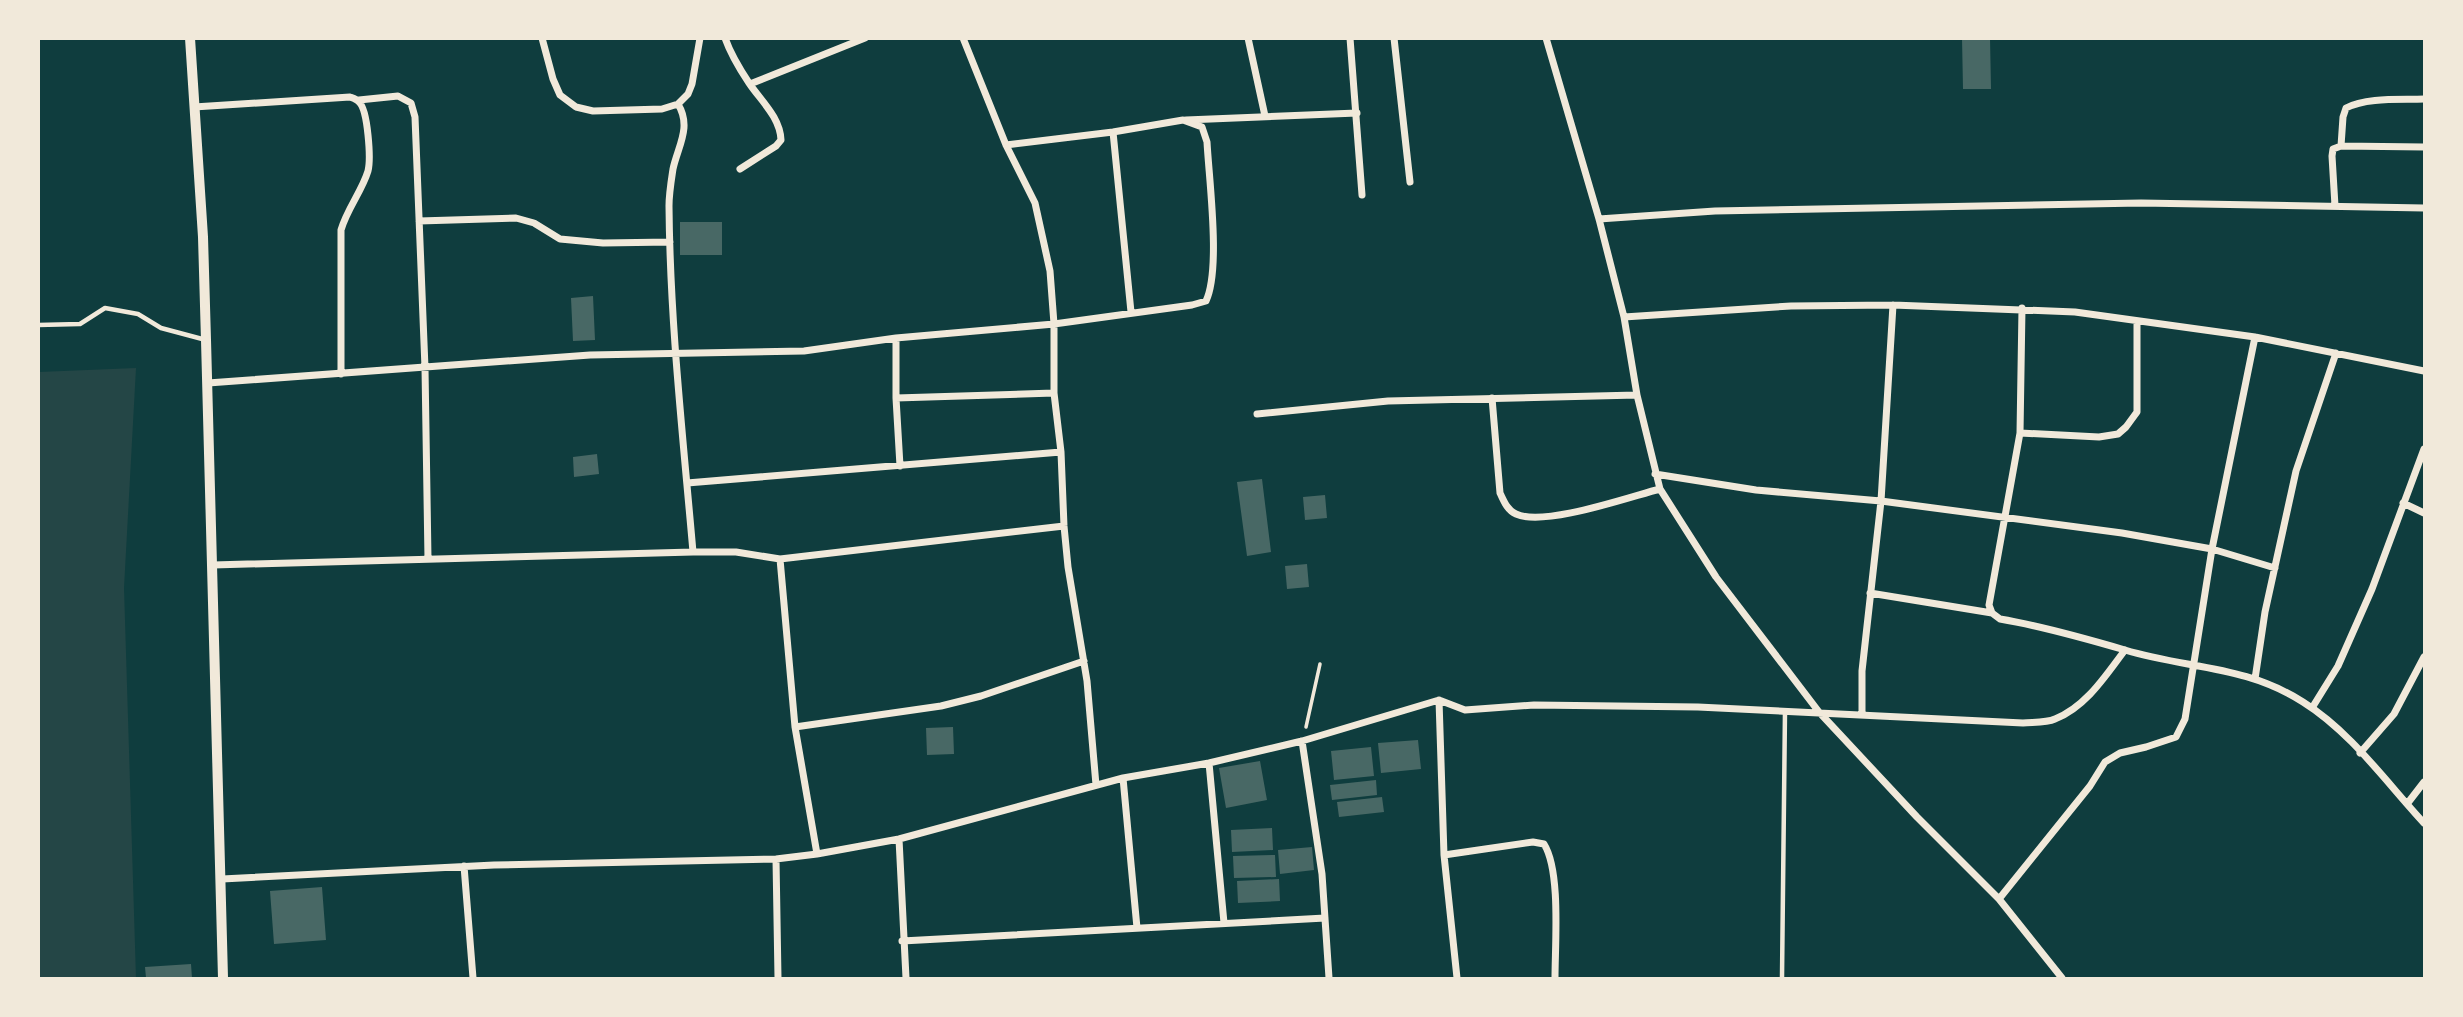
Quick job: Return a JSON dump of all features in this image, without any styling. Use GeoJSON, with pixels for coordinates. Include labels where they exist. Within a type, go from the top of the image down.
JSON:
{"type":"FeatureCollection","features":[{"type":"Feature","properties":{"kind":"street"},"geometry":{"type":"LineString","coordinates":[[190,38],[208,383],[223,978]]}},
{"type":"Feature","properties":{"kind":"street"},"geometry":{"type":"LineString","coordinates":[[542,38],[560,94],[576,107],[593,111],[662,109],[678,104],[688,94],[692,84],[700,38]]}},
{"type":"Feature","properties":{"kind":"street"},"geometry":{"type":"LineString","coordinates":[[725,38],[732,58],[781,130],[781,140],[776,146],[740,169]]}},
{"type":"Feature","properties":{"kind":"street"},"geometry":{"type":"LineString","coordinates":[[841,38],[843,48]]}},
{"type":"Feature","properties":{"kind":"street"},"geometry":{"type":"LineString","coordinates":[[750,84],[865,38]]}},
{"type":"Feature","properties":{"kind":"street"},"geometry":{"type":"LineString","coordinates":[[963,38],[1006,145],[1035,203],[1050,271],[1054,324],[1054,393],[1061,452],[1064,526],[1084,661],[1096,785]]}},
{"type":"Feature","properties":{"kind":"street"},"geometry":{"type":"LineString","coordinates":[[1248,38],[1265,116]]}},
{"type":"Feature","properties":{"kind":"street"},"geometry":{"type":"LineString","coordinates":[[1350,38],[1362,195]]}},
{"type":"Feature","properties":{"kind":"street"},"geometry":{"type":"LineString","coordinates":[[1394,38],[1410,182]]}},
{"type":"Feature","properties":{"kind":"street"},"geometry":{"type":"LineString","coordinates":[[1546,38],[1599,219],[1624,317],[1637,395],[1654,474],[1660,489],[1716,577],[1819,712],[1917,817],[1999,899],[2062,978]]}},
{"type":"Feature","properties":{"kind":"street"},"geometry":{"type":"LineString","coordinates":[[194,107],[398,96],[411,103],[415,117],[425,368],[428,559]]}},
{"type":"Feature","properties":{"kind":"street"},"geometry":{"type":"LineString","coordinates":[[2341,146],[2346,108],[2360,101],[2424,99]]}},
{"type":"Feature","properties":{"kind":"street"},"geometry":{"type":"LineString","coordinates":[[341,374],[341,230],[345,215],[369,169],[369,139],[363,107],[359,100]]}},
{"type":"Feature","properties":{"kind":"street"},"geometry":{"type":"LineString","coordinates":[[678,104],[685,115],[684,133],[673,168],[670,242],[675,354],[693,552]]}},
{"type":"Feature","properties":{"kind":"street"},"geometry":{"type":"LineString","coordinates":[[1006,145],[1183,120],[1357,113]]}},
{"type":"Feature","properties":{"kind":"street"},"geometry":{"type":"LineString","coordinates":[[208,383],[590,355],[804,351],[896,338],[1054,324],[1192,305],[1206,301],[1212,289],[1208,142],[1202,127],[1183,120]]}},
{"type":"Feature","properties":{"kind":"street"},"geometry":{"type":"LineString","coordinates":[[1113,132],[1131,312]]}},
{"type":"Feature","properties":{"kind":"street"},"geometry":{"type":"LineString","coordinates":[[2335,206],[2333,149],[2341,146],[2424,147]]}},
{"type":"Feature","properties":{"kind":"street"},"geometry":{"type":"LineString","coordinates":[[1599,219],[1715,211],[2113,204],[2424,208]]}},
{"type":"Feature","properties":{"kind":"street"},"geometry":{"type":"LineString","coordinates":[[419,221],[516,218],[534,223],[560,239],[603,243],[670,242]]}},
{"type":"Feature","properties":{"kind":"street"},"geometry":{"type":"LineString","coordinates":[[1624,317],[1791,306],[1894,304],[2022,308],[2075,312],[2255,337],[2424,371]]}},
{"type":"Feature","properties":{"kind":"street"},"geometry":{"type":"LineString","coordinates":[[1862,714],[1862,671],[1881,501],[1894,304]]}},
{"type":"Feature","properties":{"kind":"street"},"geometry":{"type":"LineString","coordinates":[[1992,613],[1989,605],[2020,433],[2022,308]]}},
{"type":"Feature","properties":{"kind":"street"},"geometry":{"type":"LineString","coordinates":[[2020,433],[2099,437],[2118,434],[2126,427],[2137,412],[2137,321]]}},
{"type":"Feature","properties":{"kind":"street"},"geometry":{"type":"LineString","coordinates":[[1999,899],[2090,786],[2105,762],[2120,753],[2176,737],[2185,719],[2211,549],[2255,337]]}},
{"type":"Feature","properties":{"kind":"street"},"geometry":{"type":"LineString","coordinates":[[896,338],[900,466]]}},
{"type":"Feature","properties":{"kind":"street"},"geometry":{"type":"LineString","coordinates":[[2255,679],[2265,612],[2296,471],[2336,353]]}},
{"type":"Feature","properties":{"kind":"street"},"geometry":{"type":"LineString","coordinates":[[896,398],[1054,393]]}},
{"type":"Feature","properties":{"kind":"street"},"geometry":{"type":"LineString","coordinates":[[1257,414],[1388,401],[1637,395]]}},
{"type":"Feature","properties":{"kind":"street"},"geometry":{"type":"LineString","coordinates":[[1492,398],[1500,493],[1506,506],[1515,514],[1529,517],[1565,514],[1660,489]]}},
{"type":"Feature","properties":{"kind":"street"},"geometry":{"type":"LineString","coordinates":[[2312,708],[2338,666],[2372,589],[2424,449]]}},
{"type":"Feature","properties":{"kind":"street"},"geometry":{"type":"LineString","coordinates":[[687,483],[1061,452]]}},
{"type":"Feature","properties":{"kind":"street"},"geometry":{"type":"LineString","coordinates":[[1654,474],[1756,490],[1881,501],[2122,533],[2211,549],[2275,568]]}},
{"type":"Feature","properties":{"kind":"street"},"geometry":{"type":"LineString","coordinates":[[2403,503],[2424,513]]}},
{"type":"Feature","properties":{"kind":"street"},"geometry":{"type":"LineString","coordinates":[[213,565],[693,552],[736,552],[780,559],[1064,526]]}},
{"type":"Feature","properties":{"kind":"street"},"geometry":{"type":"LineString","coordinates":[[780,559],[795,727],[817,854]]}},
{"type":"Feature","properties":{"kind":"street"},"geometry":{"type":"LineString","coordinates":[[1870,593],[1992,613],[2000,619],[2125,650],[2228,670],[2269,683],[2312,708],[2341,732],[2424,823]]}},
{"type":"Feature","properties":{"kind":"street"},"geometry":{"type":"LineString","coordinates":[[222,878],[464,866],[776,859],[817,854],[899,839],[1123,778],[1303,741],[1439,700],[1465,710],[1534,705],[1819,712],[2023,723],[2053,720],[2070,712],[2093,692],[2125,650]]}},
{"type":"Feature","properties":{"kind":"street"},"geometry":{"type":"LineString","coordinates":[[2360,753],[2395,714],[2424,657]]}},
{"type":"Feature","properties":{"kind":"street"},"geometry":{"type":"LineString","coordinates":[[795,727],[941,706],[981,696],[1084,661]]}},
{"type":"Feature","properties":{"kind":"street"},"geometry":{"type":"LineString","coordinates":[[1439,700],[1444,855],[1457,978]]}},
{"type":"Feature","properties":{"kind":"street"},"geometry":{"type":"LineString","coordinates":[[1303,741],[1322,874],[1329,978]]}},
{"type":"Feature","properties":{"kind":"street"},"geometry":{"type":"LineString","coordinates":[[1209,762],[1224,923]]}},
{"type":"Feature","properties":{"kind":"street"},"geometry":{"type":"LineString","coordinates":[[1123,778],[1137,928]]}},
{"type":"Feature","properties":{"kind":"street"},"geometry":{"type":"LineString","coordinates":[[2407,804],[2424,782]]}},
{"type":"Feature","properties":{"kind":"street"},"geometry":{"type":"LineString","coordinates":[[899,839],[905,978]]}},
{"type":"Feature","properties":{"kind":"street"},"geometry":{"type":"LineString","coordinates":[[1444,855],[1533,842],[1544,844],[1549,852],[1553,872],[1555,978]]}},
{"type":"Feature","properties":{"kind":"street"},"geometry":{"type":"LineString","coordinates":[[776,859],[778,978]]}},
{"type":"Feature","properties":{"kind":"street"},"geometry":{"type":"LineString","coordinates":[[464,866],[473,978]]}},
{"type":"Feature","properties":{"kind":"street"},"geometry":{"type":"LineString","coordinates":[[902,941],[1325,918]]}},
{"type":"Feature","properties":{"kind":"lane"},"geometry":{"type":"LineString","coordinates":[[38,325],[80,324],[105,308],[138,314],[161,328],[206,340]]}},
{"type":"Feature","properties":{"kind":"lane"},"geometry":{"type":"LineString","coordinates":[[1782,978],[1785,711]]}},
{"type":"Feature","properties":{"kind":"path"},"geometry":{"type":"LineString","coordinates":[[1303,741],[1320,664]]}},
{"type":"Feature","properties":{"kind":"shaded area"},"geometry":{"type":"Polygon","coordinates":[[[136,368],[124,588],[136,978],[39,978],[39,372],[136,368]]]}},
{"type":"Feature","properties":{"kind":"building"},"geometry":{"type":"Polygon","coordinates":[[[1962,38],[1990,38],[1991,89],[1963,89],[1962,38]]]}},
{"type":"Feature","properties":{"kind":"building"},"geometry":{"type":"Polygon","coordinates":[[[680,222],[722,222],[722,255],[680,255],[680,222]]]}},
{"type":"Feature","properties":{"kind":"building"},"geometry":{"type":"Polygon","coordinates":[[[593,296],[595,340],[573,341],[571,298],[593,296]]]}},
{"type":"Feature","properties":{"kind":"building"},"geometry":{"type":"Polygon","coordinates":[[[597,454],[599,474],[574,477],[573,457],[597,454]]]}},
{"type":"Feature","properties":{"kind":"building"},"geometry":{"type":"Polygon","coordinates":[[[1262,479],[1271,552],[1247,556],[1237,482],[1262,479]]]}},
{"type":"Feature","properties":{"kind":"building"},"geometry":{"type":"Polygon","coordinates":[[[1325,495],[1327,518],[1305,520],[1303,497],[1325,495]]]}},
{"type":"Feature","properties":{"kind":"building"},"geometry":{"type":"Polygon","coordinates":[[[1307,564],[1309,587],[1287,589],[1285,566],[1307,564]]]}},
{"type":"Feature","properties":{"kind":"building"},"geometry":{"type":"Polygon","coordinates":[[[953,727],[954,754],[927,755],[926,728],[953,727]]]}},
{"type":"Feature","properties":{"kind":"building"},"geometry":{"type":"Polygon","coordinates":[[[1418,740],[1421,769],[1381,773],[1378,743],[1418,740]]]}},
{"type":"Feature","properties":{"kind":"building"},"geometry":{"type":"Polygon","coordinates":[[[1371,747],[1374,776],[1334,780],[1331,751],[1371,747]]]}},
{"type":"Feature","properties":{"kind":"building"},"geometry":{"type":"Polygon","coordinates":[[[1260,761],[1267,800],[1226,808],[1219,768],[1260,761]]]}},
{"type":"Feature","properties":{"kind":"building"},"geometry":{"type":"Polygon","coordinates":[[[1376,780],[1377,795],[1332,800],[1330,785],[1376,780]]]}},
{"type":"Feature","properties":{"kind":"building"},"geometry":{"type":"Polygon","coordinates":[[[1382,797],[1384,812],[1339,817],[1337,802],[1382,797]]]}},
{"type":"Feature","properties":{"kind":"building"},"geometry":{"type":"Polygon","coordinates":[[[1272,828],[1273,850],[1232,852],[1231,830],[1272,828]]]}},
{"type":"Feature","properties":{"kind":"building"},"geometry":{"type":"Polygon","coordinates":[[[1312,847],[1314,870],[1280,874],[1278,850],[1312,847]]]}},
{"type":"Feature","properties":{"kind":"building"},"geometry":{"type":"Polygon","coordinates":[[[1275,855],[1276,877],[1234,878],[1233,856],[1275,855]]]}},
{"type":"Feature","properties":{"kind":"building"},"geometry":{"type":"Polygon","coordinates":[[[1279,879],[1280,901],[1238,903],[1237,881],[1279,879]]]}},
{"type":"Feature","properties":{"kind":"building"},"geometry":{"type":"Polygon","coordinates":[[[322,887],[326,940],[274,944],[270,891],[322,887]]]}},
{"type":"Feature","properties":{"kind":"building"},"geometry":{"type":"Polygon","coordinates":[[[191,964],[192,978],[146,978],[145,967],[191,964]]]}}]}
